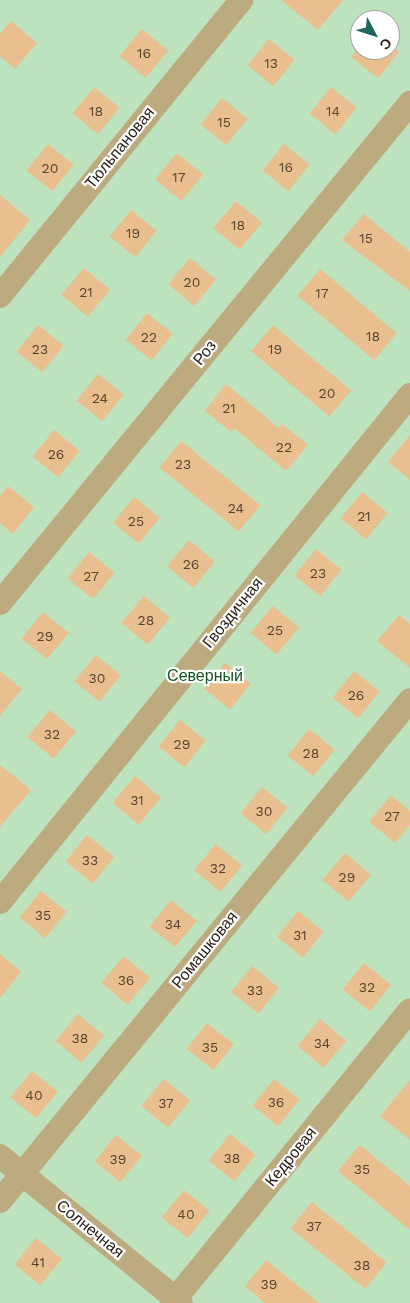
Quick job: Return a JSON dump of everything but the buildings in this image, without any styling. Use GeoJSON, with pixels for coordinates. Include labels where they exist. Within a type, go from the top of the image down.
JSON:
{"type":"FeatureCollection","features":[{"type":"Feature","properties":{"kind":"street","name":"Тюльпановая"},"geometry":{"type":"LineString","coordinates":[[0,296],[241,0]]}},
{"type":"Feature","properties":{"kind":"street","name":"Роз"},"geometry":{"type":"LineString","coordinates":[[0,603],[410,103]]}},
{"type":"Feature","properties":{"kind":"street","name":"Гвоздичная"},"geometry":{"type":"LineString","coordinates":[[0,902],[410,395]]}},
{"type":"Feature","properties":{"kind":"street","name":"Ромашковая"},"geometry":{"type":"LineString","coordinates":[[0,1201],[410,700]]}},
{"type":"Feature","properties":{"kind":"street","name":"Кедровая"},"geometry":{"type":"LineString","coordinates":[[176,1302],[410,1010]]}},
{"type":"Feature","properties":{"kind":"street","name":"Солнечная"},"geometry":{"type":"LineString","coordinates":[[0,1156],[176,1302]]}},
{"type":"Feature","properties":{"kind":"green space","name":"Северный"},"geometry":{"type":"Polygon","coordinates":[[[0,0],[410,0],[410,1303],[0,1303],[0,0]]]}}]}
